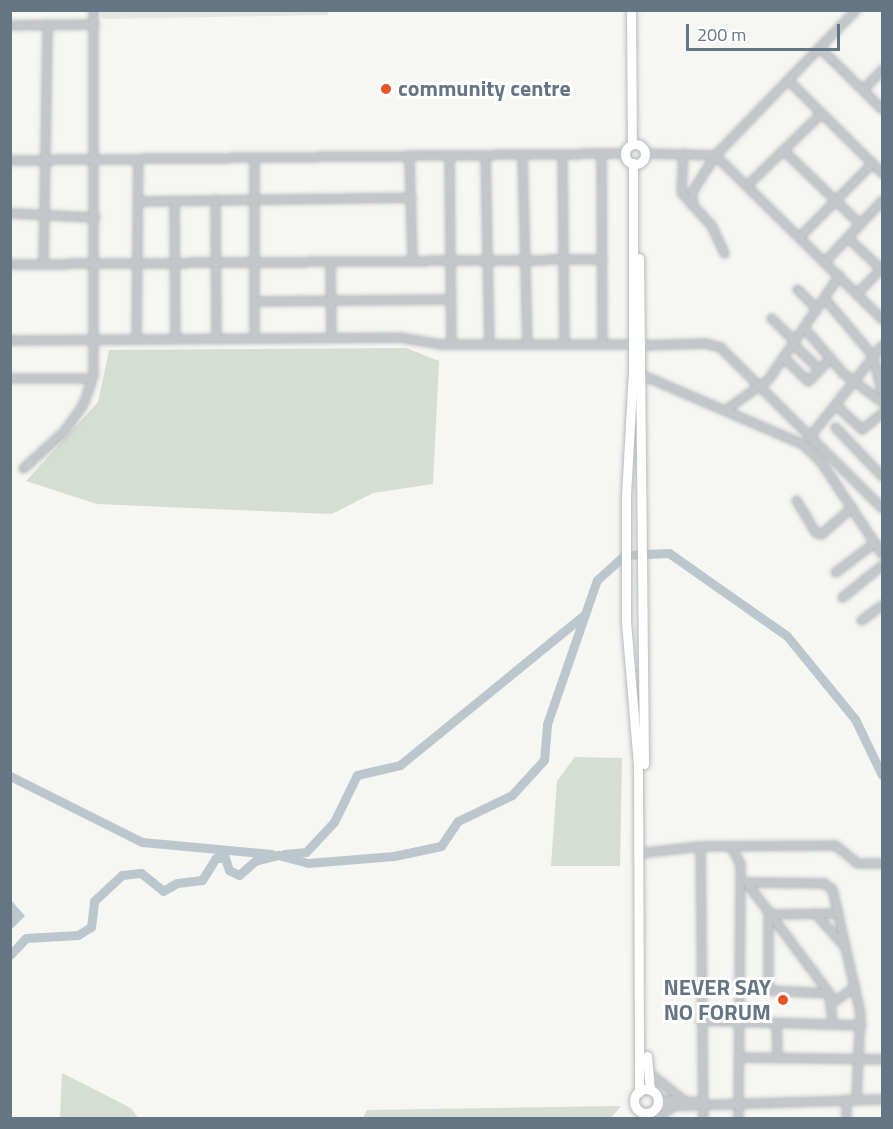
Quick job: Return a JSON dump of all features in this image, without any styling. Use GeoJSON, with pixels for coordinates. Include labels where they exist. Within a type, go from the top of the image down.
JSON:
{"type":"FeatureCollection","features":[{"type":"Feature","properties":{"kind":"main road"},"geometry":{"type":"LineString","coordinates":[[631,10],[635,144],[645,153],[635,163]]}},
{"type":"Feature","properties":{"kind":"main road"},"geometry":{"type":"LineString","coordinates":[[636,10],[635,144],[626,153],[635,163],[636,372],[648,1072],[655,1111],[638,1114],[634,1098],[639,1092],[650,1090]]}},
{"type":"Feature","properties":{"kind":"main road"},"geometry":{"type":"LineString","coordinates":[[636,372],[626,545],[626,622],[638,765],[639,1092]]}},
{"type":"Feature","properties":{"kind":"street"},"geometry":{"type":"LineString","coordinates":[[23,468],[64,431],[83,404],[92,378],[96,339],[93,10]]}},
{"type":"Feature","properties":{"kind":"street"},"geometry":{"type":"LineString","coordinates":[[692,205],[693,191],[716,155],[855,10]]}},
{"type":"Feature","properties":{"kind":"street"},"geometry":{"type":"LineString","coordinates":[[43,263],[47,24]]}},
{"type":"Feature","properties":{"kind":"street"},"geometry":{"type":"LineString","coordinates":[[10,25],[93,24]]}},
{"type":"Feature","properties":{"kind":"street"},"geometry":{"type":"LineString","coordinates":[[819,47],[882,109]]}},
{"type":"Feature","properties":{"kind":"street"},"geometry":{"type":"LineString","coordinates":[[863,89],[882,69]]}},
{"type":"Feature","properties":{"kind":"street"},"geometry":{"type":"LineString","coordinates":[[788,80],[882,173]]}},
{"type":"Feature","properties":{"kind":"street"},"geometry":{"type":"LineString","coordinates":[[747,185],[821,113]]}},
{"type":"Feature","properties":{"kind":"street"},"geometry":{"type":"LineString","coordinates":[[783,150],[860,224]]}},
{"type":"Feature","properties":{"kind":"street"},"geometry":{"type":"LineString","coordinates":[[10,160],[138,161],[626,153]]}},
{"type":"Feature","properties":{"kind":"street"},"geometry":{"type":"LineString","coordinates":[[645,153],[716,155],[882,319]]}},
{"type":"Feature","properties":{"kind":"street"},"geometry":{"type":"LineString","coordinates":[[683,153],[680,189],[711,225],[724,253]]}},
{"type":"Feature","properties":{"kind":"street"},"geometry":{"type":"LineString","coordinates":[[562,154],[564,344]]}},
{"type":"Feature","properties":{"kind":"street"},"geometry":{"type":"LineString","coordinates":[[601,154],[602,344]]}},
{"type":"Feature","properties":{"kind":"street"},"geometry":{"type":"LineString","coordinates":[[485,155],[489,344]]}},
{"type":"Feature","properties":{"kind":"street"},"geometry":{"type":"LineString","coordinates":[[522,155],[527,344]]}},
{"type":"Feature","properties":{"kind":"street"},"geometry":{"type":"LineString","coordinates":[[449,156],[448,299],[451,344]]}},
{"type":"Feature","properties":{"kind":"street"},"geometry":{"type":"LineString","coordinates":[[409,157],[412,261]]}},
{"type":"Feature","properties":{"kind":"street"},"geometry":{"type":"LineString","coordinates":[[254,159],[254,338]]}},
{"type":"Feature","properties":{"kind":"street"},"geometry":{"type":"LineString","coordinates":[[136,338],[138,161]]}},
{"type":"Feature","properties":{"kind":"street"},"geometry":{"type":"LineString","coordinates":[[800,236],[872,163]]}},
{"type":"Feature","properties":{"kind":"street"},"geometry":{"type":"LineString","coordinates":[[138,201],[411,197]]}},
{"type":"Feature","properties":{"kind":"street"},"geometry":{"type":"LineString","coordinates":[[215,199],[216,338]]}},
{"type":"Feature","properties":{"kind":"street"},"geometry":{"type":"LineString","coordinates":[[174,201],[175,338]]}},
{"type":"Feature","properties":{"kind":"street"},"geometry":{"type":"LineString","coordinates":[[825,261],[882,201]]}},
{"type":"Feature","properties":{"kind":"street"},"geometry":{"type":"LineString","coordinates":[[10,213],[95,217]]}},
{"type":"Feature","properties":{"kind":"street"},"geometry":{"type":"LineString","coordinates":[[847,237],[882,268],[857,293]]}},
{"type":"Feature","properties":{"kind":"street"},"geometry":{"type":"LineString","coordinates":[[10,264],[602,259]]}},
{"type":"Feature","properties":{"kind":"street"},"geometry":{"type":"LineString","coordinates":[[330,262],[331,337]]}},
{"type":"Feature","properties":{"kind":"street"},"geometry":{"type":"LineString","coordinates":[[726,409],[760,386],[784,358],[839,275]]}},
{"type":"Feature","properties":{"kind":"street"},"geometry":{"type":"LineString","coordinates":[[797,289],[817,309]]}},
{"type":"Feature","properties":{"kind":"street"},"geometry":{"type":"LineString","coordinates":[[824,298],[873,356],[882,395]]}},
{"type":"Feature","properties":{"kind":"street"},"geometry":{"type":"LineString","coordinates":[[254,301],[448,299]]}},
{"type":"Feature","properties":{"kind":"street"},"geometry":{"type":"LineString","coordinates":[[771,318],[819,369]]}},
{"type":"Feature","properties":{"kind":"street"},"geometry":{"type":"LineString","coordinates":[[804,328],[830,358],[882,402]]}},
{"type":"Feature","properties":{"kind":"street"},"geometry":{"type":"LineString","coordinates":[[10,340],[399,337],[451,344],[716,345],[882,508]]}},
{"type":"Feature","properties":{"kind":"street"},"geometry":{"type":"LineString","coordinates":[[803,444],[837,406],[882,345]]}},
{"type":"Feature","properties":{"kind":"street"},"geometry":{"type":"LineString","coordinates":[[784,358],[808,381],[830,358]]}},
{"type":"Feature","properties":{"kind":"street"},"geometry":{"type":"LineString","coordinates":[[636,372],[803,444],[852,507],[882,554]]}},
{"type":"Feature","properties":{"kind":"street"},"geometry":{"type":"LineString","coordinates":[[10,378],[92,378]]}},
{"type":"Feature","properties":{"kind":"street"},"geometry":{"type":"LineString","coordinates":[[837,406],[862,429],[882,413]]}},
{"type":"Feature","properties":{"kind":"street"},"geometry":{"type":"LineString","coordinates":[[835,426],[882,476]]}},
{"type":"Feature","properties":{"kind":"street"},"geometry":{"type":"LineString","coordinates":[[796,500],[815,532],[821,534],[852,507]]}},
{"type":"Feature","properties":{"kind":"street"},"geometry":{"type":"LineString","coordinates":[[835,572],[875,542]]}},
{"type":"Feature","properties":{"kind":"street"},"geometry":{"type":"LineString","coordinates":[[842,597],[882,565]]}},
{"type":"Feature","properties":{"kind":"street"},"geometry":{"type":"LineString","coordinates":[[861,620],[882,605]]}},
{"type":"Feature","properties":{"kind":"street"},"geometry":{"type":"LineString","coordinates":[[646,852],[700,846],[836,845],[857,863],[882,863]]}},
{"type":"Feature","properties":{"kind":"street"},"geometry":{"type":"LineString","coordinates":[[700,846],[700,1020],[703,1119]]}},
{"type":"Feature","properties":{"kind":"street"},"geometry":{"type":"LineString","coordinates":[[731,847],[740,863],[743,882],[738,1119]]}},
{"type":"Feature","properties":{"kind":"street"},"geometry":{"type":"LineString","coordinates":[[743,882],[770,911],[829,993],[832,1023]]}},
{"type":"Feature","properties":{"kind":"street"},"geometry":{"type":"LineString","coordinates":[[743,882],[828,884],[838,913],[855,986],[861,1024],[856,1099]]}},
{"type":"Feature","properties":{"kind":"street"},"geometry":{"type":"LineString","coordinates":[[770,911],[838,913]]}},
{"type":"Feature","properties":{"kind":"street"},"geometry":{"type":"LineString","coordinates":[[770,911],[768,990],[829,993]]}},
{"type":"Feature","properties":{"kind":"street"},"geometry":{"type":"LineString","coordinates":[[815,913],[846,948]]}},
{"type":"Feature","properties":{"kind":"street"},"geometry":{"type":"LineString","coordinates":[[831,1003],[855,986]]}},
{"type":"Feature","properties":{"kind":"street"},"geometry":{"type":"LineString","coordinates":[[700,1020],[861,1024]]}},
{"type":"Feature","properties":{"kind":"street"},"geometry":{"type":"LineString","coordinates":[[777,1023],[777,1058]]}},
{"type":"Feature","properties":{"kind":"street"},"geometry":{"type":"LineString","coordinates":[[739,1057],[882,1059]]}},
{"type":"Feature","properties":{"kind":"street"},"geometry":{"type":"LineString","coordinates":[[648,1072],[682,1099],[702,1102]]}},
{"type":"Feature","properties":{"kind":"street"},"geometry":{"type":"LineString","coordinates":[[655,1111],[682,1099]]}},
{"type":"Feature","properties":{"kind":"street"},"geometry":{"type":"LineString","coordinates":[[846,1099],[846,1119]]}},
{"type":"Feature","properties":{"kind":"street"},"geometry":{"type":"LineString","coordinates":[[655,1111],[702,1102],[882,1099]]}},
{"type":"Feature","properties":{"kind":"street"},"geometry":{"type":"LineString","coordinates":[[655,1111],[673,1106]]}},
{"type":"Feature","properties":{"kind":"shaded area"},"geometry":{"type":"Polygon","coordinates":[[[328,10],[328,15],[102,19],[101,11],[328,10]]]}},
{"type":"Feature","properties":{"kind":"shaded area"},"geometry":{"type":"Polygon","coordinates":[[[406,348],[439,361],[433,484],[373,493],[332,514],[97,504],[26,481],[98,402],[109,350],[406,348]]]}},
{"type":"Feature","properties":{"kind":"shaded area"},"geometry":{"type":"Polygon","coordinates":[[[575,757],[622,758],[620,866],[551,866],[557,781],[575,757]]]}},
{"type":"Feature","properties":{"kind":"shaded area"},"geometry":{"type":"Polygon","coordinates":[[[10,899],[25,916],[11,930],[10,930],[10,899]]]}},
{"type":"Feature","properties":{"kind":"shaded area"},"geometry":{"type":"Polygon","coordinates":[[[62,1073],[131,1108],[138,1118],[60,1118],[62,1073]]]}},
{"type":"Feature","properties":{"kind":"shaded area"},"geometry":{"type":"Polygon","coordinates":[[[621,1106],[611,1118],[363,1118],[367,1110],[621,1106]]]}},
{"type":"Feature","properties":{"kind":"waterway"},"geometry":{"type":"LineString","coordinates":[[10,955],[26,938],[78,935],[91,927],[94,901],[122,875],[141,873],[163,891],[177,883],[202,880],[216,858],[225,858],[229,870],[239,875],[255,861],[278,855],[308,863],[394,856],[441,846],[458,821],[512,795],[544,760],[547,724],[597,580],[625,555],[669,553],[787,636],[855,719],[882,775]]}},
{"type":"Feature","properties":{"kind":"waterway"},"geometry":{"type":"LineString","coordinates":[[284,854],[306,852],[334,822],[357,775],[400,765],[584,615]]}},
{"type":"Feature","properties":{"kind":"waterway"},"geometry":{"type":"LineString","coordinates":[[10,776],[142,842],[271,854]]}},
{"type":"Feature","properties":{"kind":"place","name":"community centre"},"geometry":{"type":"Point","coordinates":[386,89]}},
{"type":"Feature","properties":{"kind":"place","name":"NEVER SAY NO FORUM"},"geometry":{"type":"Point","coordinates":[783,1000]}}]}
